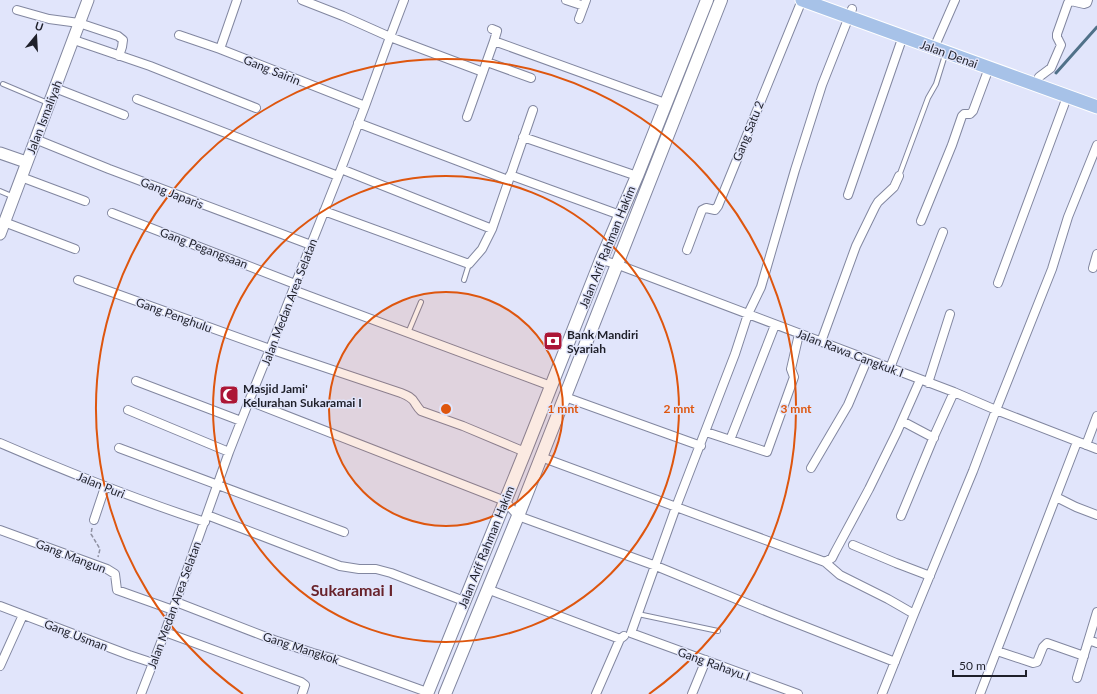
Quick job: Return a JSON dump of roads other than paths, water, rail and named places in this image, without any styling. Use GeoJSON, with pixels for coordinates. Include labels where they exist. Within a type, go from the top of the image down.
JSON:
{"type":"FeatureCollection","features":[{"type":"Feature","properties":{"kind":"main road","name":"Jalan Arif Rahman Hakim"},"geometry":{"type":"LineString","coordinates":[[427,693],[707,0]]}},
{"type":"Feature","properties":{"kind":"main road","name":"Jalan Arif Rahman Hakim"},"geometry":{"type":"LineString","coordinates":[[446,694],[518,516],[721,0]]}},
{"type":"Feature","properties":{"kind":"main road","name":"Jalan Denai"},"geometry":{"type":"LineString","coordinates":[[802,0],[851,13],[989,68],[1097,98]]}},
{"type":"Feature","properties":{"kind":"main road","name":"Jalan Denai"},"geometry":{"type":"LineString","coordinates":[[827,0],[851,13],[903,36],[1038,81],[1067,96],[1097,107]]}},
{"type":"Feature","properties":{"kind":"street","name":"Jalan Ismaliyah"},"geometry":{"type":"LineString","coordinates":[[0,234],[88,0]]}},
{"type":"Feature","properties":{"kind":"street"},"geometry":{"type":"LineString","coordinates":[[220,49],[237,0]]}},
{"type":"Feature","properties":{"kind":"street"},"geometry":{"type":"LineString","coordinates":[[302,0],[344,16],[390,37],[483,72]]}},
{"type":"Feature","properties":{"kind":"street","name":"Jalan Medan Area Selatan"},"geometry":{"type":"LineString","coordinates":[[141,694],[166,632],[248,401],[311,245],[404,0]]}},
{"type":"Feature","properties":{"kind":"street"},"geometry":{"type":"LineString","coordinates":[[566,0],[585,3],[579,19]]}},
{"type":"Feature","properties":{"kind":"street","name":"Gang Satu 2"},"geometry":{"type":"LineString","coordinates":[[687,250],[702,210],[706,208],[715,210],[718,206],[802,0]]}},
{"type":"Feature","properties":{"kind":"street"},"geometry":{"type":"LineString","coordinates":[[939,47],[956,0]]}},
{"type":"Feature","properties":{"kind":"street"},"geometry":{"type":"LineString","coordinates":[[1038,81],[1049,70],[1061,45],[1057,34],[1068,3],[1071,1],[1084,4],[1087,3],[1088,0]]}},
{"type":"Feature","properties":{"kind":"street"},"geometry":{"type":"LineString","coordinates":[[17,10],[49,19],[79,24],[118,36],[122,40],[120,56]]}},
{"type":"Feature","properties":{"kind":"street"},"geometry":{"type":"LineString","coordinates":[[596,694],[620,639],[626,634],[631,633],[676,507],[735,354],[748,314],[761,287],[795,170],[822,85],[851,13]]}},
{"type":"Feature","properties":{"kind":"street"},"geometry":{"type":"LineString","coordinates":[[467,117],[497,31],[492,29]]}},
{"type":"Feature","properties":{"kind":"street","name":"Gang Sairin"},"geometry":{"type":"LineString","coordinates":[[179,35],[220,49],[365,106]]}},
{"type":"Feature","properties":{"kind":"street"},"geometry":{"type":"LineString","coordinates":[[848,195],[903,36]]}},
{"type":"Feature","properties":{"kind":"street"},"geometry":{"type":"LineString","coordinates":[[74,40],[150,66],[256,108]]}},
{"type":"Feature","properties":{"kind":"street"},"geometry":{"type":"LineString","coordinates":[[494,41],[665,103]]}},
{"type":"Feature","properties":{"kind":"street"},"geometry":{"type":"LineString","coordinates":[[487,62],[531,78]]}},
{"type":"Feature","properties":{"kind":"street"},"geometry":{"type":"LineString","coordinates":[[921,221],[962,116],[964,114],[970,114],[973,111],[989,68]]}},
{"type":"Feature","properties":{"kind":"street"},"geometry":{"type":"LineString","coordinates":[[55,88],[124,115]]}},
{"type":"Feature","properties":{"kind":"street"},"geometry":{"type":"LineString","coordinates":[[998,283],[1067,96]]}},
{"type":"Feature","properties":{"kind":"street"},"geometry":{"type":"LineString","coordinates":[[137,99],[492,229]]}},
{"type":"Feature","properties":{"kind":"street"},"geometry":{"type":"LineString","coordinates":[[324,211],[469,264],[482,249],[492,229],[532,110]]}},
{"type":"Feature","properties":{"kind":"street"},"geometry":{"type":"LineString","coordinates":[[358,123],[509,178],[620,215]]}},
{"type":"Feature","properties":{"kind":"street"},"geometry":{"type":"LineString","coordinates":[[523,137],[637,176]]}},
{"type":"Feature","properties":{"kind":"street","name":"Gang Japaris"},"geometry":{"type":"LineString","coordinates":[[35,139],[109,169],[311,245]]}},
{"type":"Feature","properties":{"kind":"street"},"geometry":{"type":"LineString","coordinates":[[882,694],[973,471],[1052,269],[1068,217],[1097,145]]}},
{"type":"Feature","properties":{"kind":"street"},"geometry":{"type":"LineString","coordinates":[[0,153],[26,162]]}},
{"type":"Feature","properties":{"kind":"street"},"geometry":{"type":"LineString","coordinates":[[821,342],[856,246],[875,206],[894,187],[899,176]]}},
{"type":"Feature","properties":{"kind":"street"},"geometry":{"type":"LineString","coordinates":[[21,177],[85,201]]}},
{"type":"Feature","properties":{"kind":"street","name":"Gang Pegangsaan"},"geometry":{"type":"LineString","coordinates":[[112,213],[408,333],[551,386]]}},
{"type":"Feature","properties":{"kind":"street"},"geometry":{"type":"LineString","coordinates":[[4,222],[75,249]]}},
{"type":"Feature","properties":{"kind":"street"},"geometry":{"type":"LineString","coordinates":[[890,368],[943,232]]}},
{"type":"Feature","properties":{"kind":"street"},"geometry":{"type":"LineString","coordinates":[[1093,268],[1097,254]]}},
{"type":"Feature","properties":{"kind":"street","name":"Jalan Rawa Cangkuk I"},"geometry":{"type":"LineString","coordinates":[[601,260],[616,264],[954,392],[1097,449]]}},
{"type":"Feature","properties":{"kind":"street","name":"Gang Penghulu"},"geometry":{"type":"LineString","coordinates":[[78,280],[270,349],[401,393],[415,402],[417,408],[421,411],[463,426],[525,452]]}},
{"type":"Feature","properties":{"kind":"street"},"geometry":{"type":"LineString","coordinates":[[928,383],[950,314]]}},
{"type":"Feature","properties":{"kind":"street"},"geometry":{"type":"LineString","coordinates":[[730,440],[775,324]]}},
{"type":"Feature","properties":{"kind":"street"},"geometry":{"type":"LineString","coordinates":[[706,432],[767,452],[794,377],[791,369],[800,334]]}},
{"type":"Feature","properties":{"kind":"street"},"geometry":{"type":"LineString","coordinates":[[811,468],[848,405],[867,360]]}},
{"type":"Feature","properties":{"kind":"street"},"geometry":{"type":"LineString","coordinates":[[825,562],[832,558],[836,552],[869,489],[902,422],[920,380]]}},
{"type":"Feature","properties":{"kind":"street"},"geometry":{"type":"LineString","coordinates":[[136,381],[241,421]]}},
{"type":"Feature","properties":{"kind":"street"},"geometry":{"type":"LineString","coordinates":[[902,516],[954,392]]}},
{"type":"Feature","properties":{"kind":"street"},"geometry":{"type":"LineString","coordinates":[[565,397],[700,446]]}},
{"type":"Feature","properties":{"kind":"street"},"geometry":{"type":"LineString","coordinates":[[248,401],[505,501],[518,516],[656,566],[772,614],[895,662]]}},
{"type":"Feature","properties":{"kind":"street"},"geometry":{"type":"LineString","coordinates":[[128,410],[229,452]]}},
{"type":"Feature","properties":{"kind":"street"},"geometry":{"type":"LineString","coordinates":[[1086,445],[1097,416]]}},
{"type":"Feature","properties":{"kind":"street"},"geometry":{"type":"LineString","coordinates":[[902,422],[934,438]]}},
{"type":"Feature","properties":{"kind":"street"},"geometry":{"type":"LineString","coordinates":[[980,694],[1077,442]]}},
{"type":"Feature","properties":{"kind":"street","name":"Jalan Puri"},"geometry":{"type":"LineString","coordinates":[[0,443],[105,487],[146,502],[206,519],[340,566],[359,569],[376,569],[391,573],[464,601]]}},
{"type":"Feature","properties":{"kind":"street"},"geometry":{"type":"LineString","coordinates":[[119,448],[344,532]]}},
{"type":"Feature","properties":{"kind":"street"},"geometry":{"type":"LineString","coordinates":[[540,457],[825,562],[840,575],[914,614]]}},
{"type":"Feature","properties":{"kind":"street"},"geometry":{"type":"LineString","coordinates":[[94,520],[105,487]]}},
{"type":"Feature","properties":{"kind":"street"},"geometry":{"type":"LineString","coordinates":[[1056,497],[1066,503],[1097,515]]}},
{"type":"Feature","properties":{"kind":"street","name":"Gang Mangun"},"geometry":{"type":"LineString","coordinates":[[0,530],[107,569],[115,574],[117,590],[120,592],[174,606]]}},
{"type":"Feature","properties":{"kind":"street"},"geometry":{"type":"LineString","coordinates":[[853,545],[930,576]]}},
{"type":"Feature","properties":{"kind":"street"},"geometry":{"type":"LineString","coordinates":[[488,589],[620,639]]}},
{"type":"Feature","properties":{"kind":"street","name":"Gang Usman"},"geometry":{"type":"LineString","coordinates":[[0,606],[153,663]]}},
{"type":"Feature","properties":{"kind":"street","name":"Gang Mangkok"},"geometry":{"type":"LineString","coordinates":[[174,606],[335,659],[427,693]]}},
{"type":"Feature","properties":{"kind":"street"},"geometry":{"type":"LineString","coordinates":[[1077,678],[1084,656],[1093,642],[1097,612]]}},
{"type":"Feature","properties":{"kind":"street"},"geometry":{"type":"LineString","coordinates":[[0,666],[23,615]]}},
{"type":"Feature","properties":{"kind":"street"},"geometry":{"type":"LineString","coordinates":[[166,632],[301,682],[304,685],[302,694]]}},
{"type":"Feature","properties":{"kind":"street","name":"Gang Rahayu I"},"geometry":{"type":"LineString","coordinates":[[631,633],[788,692],[798,694]]}},
{"type":"Feature","properties":{"kind":"street"},"geometry":{"type":"LineString","coordinates":[[997,651],[1033,663],[1037,662],[1046,643],[1084,656]]}},
{"type":"Feature","properties":{"kind":"street"},"geometry":{"type":"LineString","coordinates":[[692,694],[706,660]]}},
{"type":"Feature","properties":{"kind":"lane"},"geometry":{"type":"LineString","coordinates":[[899,176],[928,98],[936,84],[939,47]]}},
{"type":"Feature","properties":{"kind":"lane"},"geometry":{"type":"LineString","coordinates":[[3,84],[48,103]]}},
{"type":"Feature","properties":{"kind":"lane"},"geometry":{"type":"LineString","coordinates":[[0,191],[14,197]]}},
{"type":"Feature","properties":{"kind":"lane"},"geometry":{"type":"LineString","coordinates":[[464,280],[469,264]]}},
{"type":"Feature","properties":{"kind":"lane"},"geometry":{"type":"LineString","coordinates":[[408,333],[421,302]]}},
{"type":"Feature","properties":{"kind":"lane"},"geometry":{"type":"LineString","coordinates":[[638,614],[718,631]]}},
{"type":"Feature","properties":{"kind":"waterway"},"geometry":{"type":"LineString","coordinates":[[1056,73],[1097,27]]}},
{"type":"Feature","properties":{"kind":"place","name":"Bank Mandiri Syariah"},"geometry":{"type":"Point","coordinates":[553,341]}},
{"type":"Feature","properties":{"kind":"place","name":"Masjid Jami' Kelurahan Sukaramai I"},"geometry":{"type":"Point","coordinates":[229,395]}},
{"type":"Feature","properties":{"kind":"district","name":"Sukaramai I"},"geometry":{"type":"Point","coordinates":[352,589]}}]}
